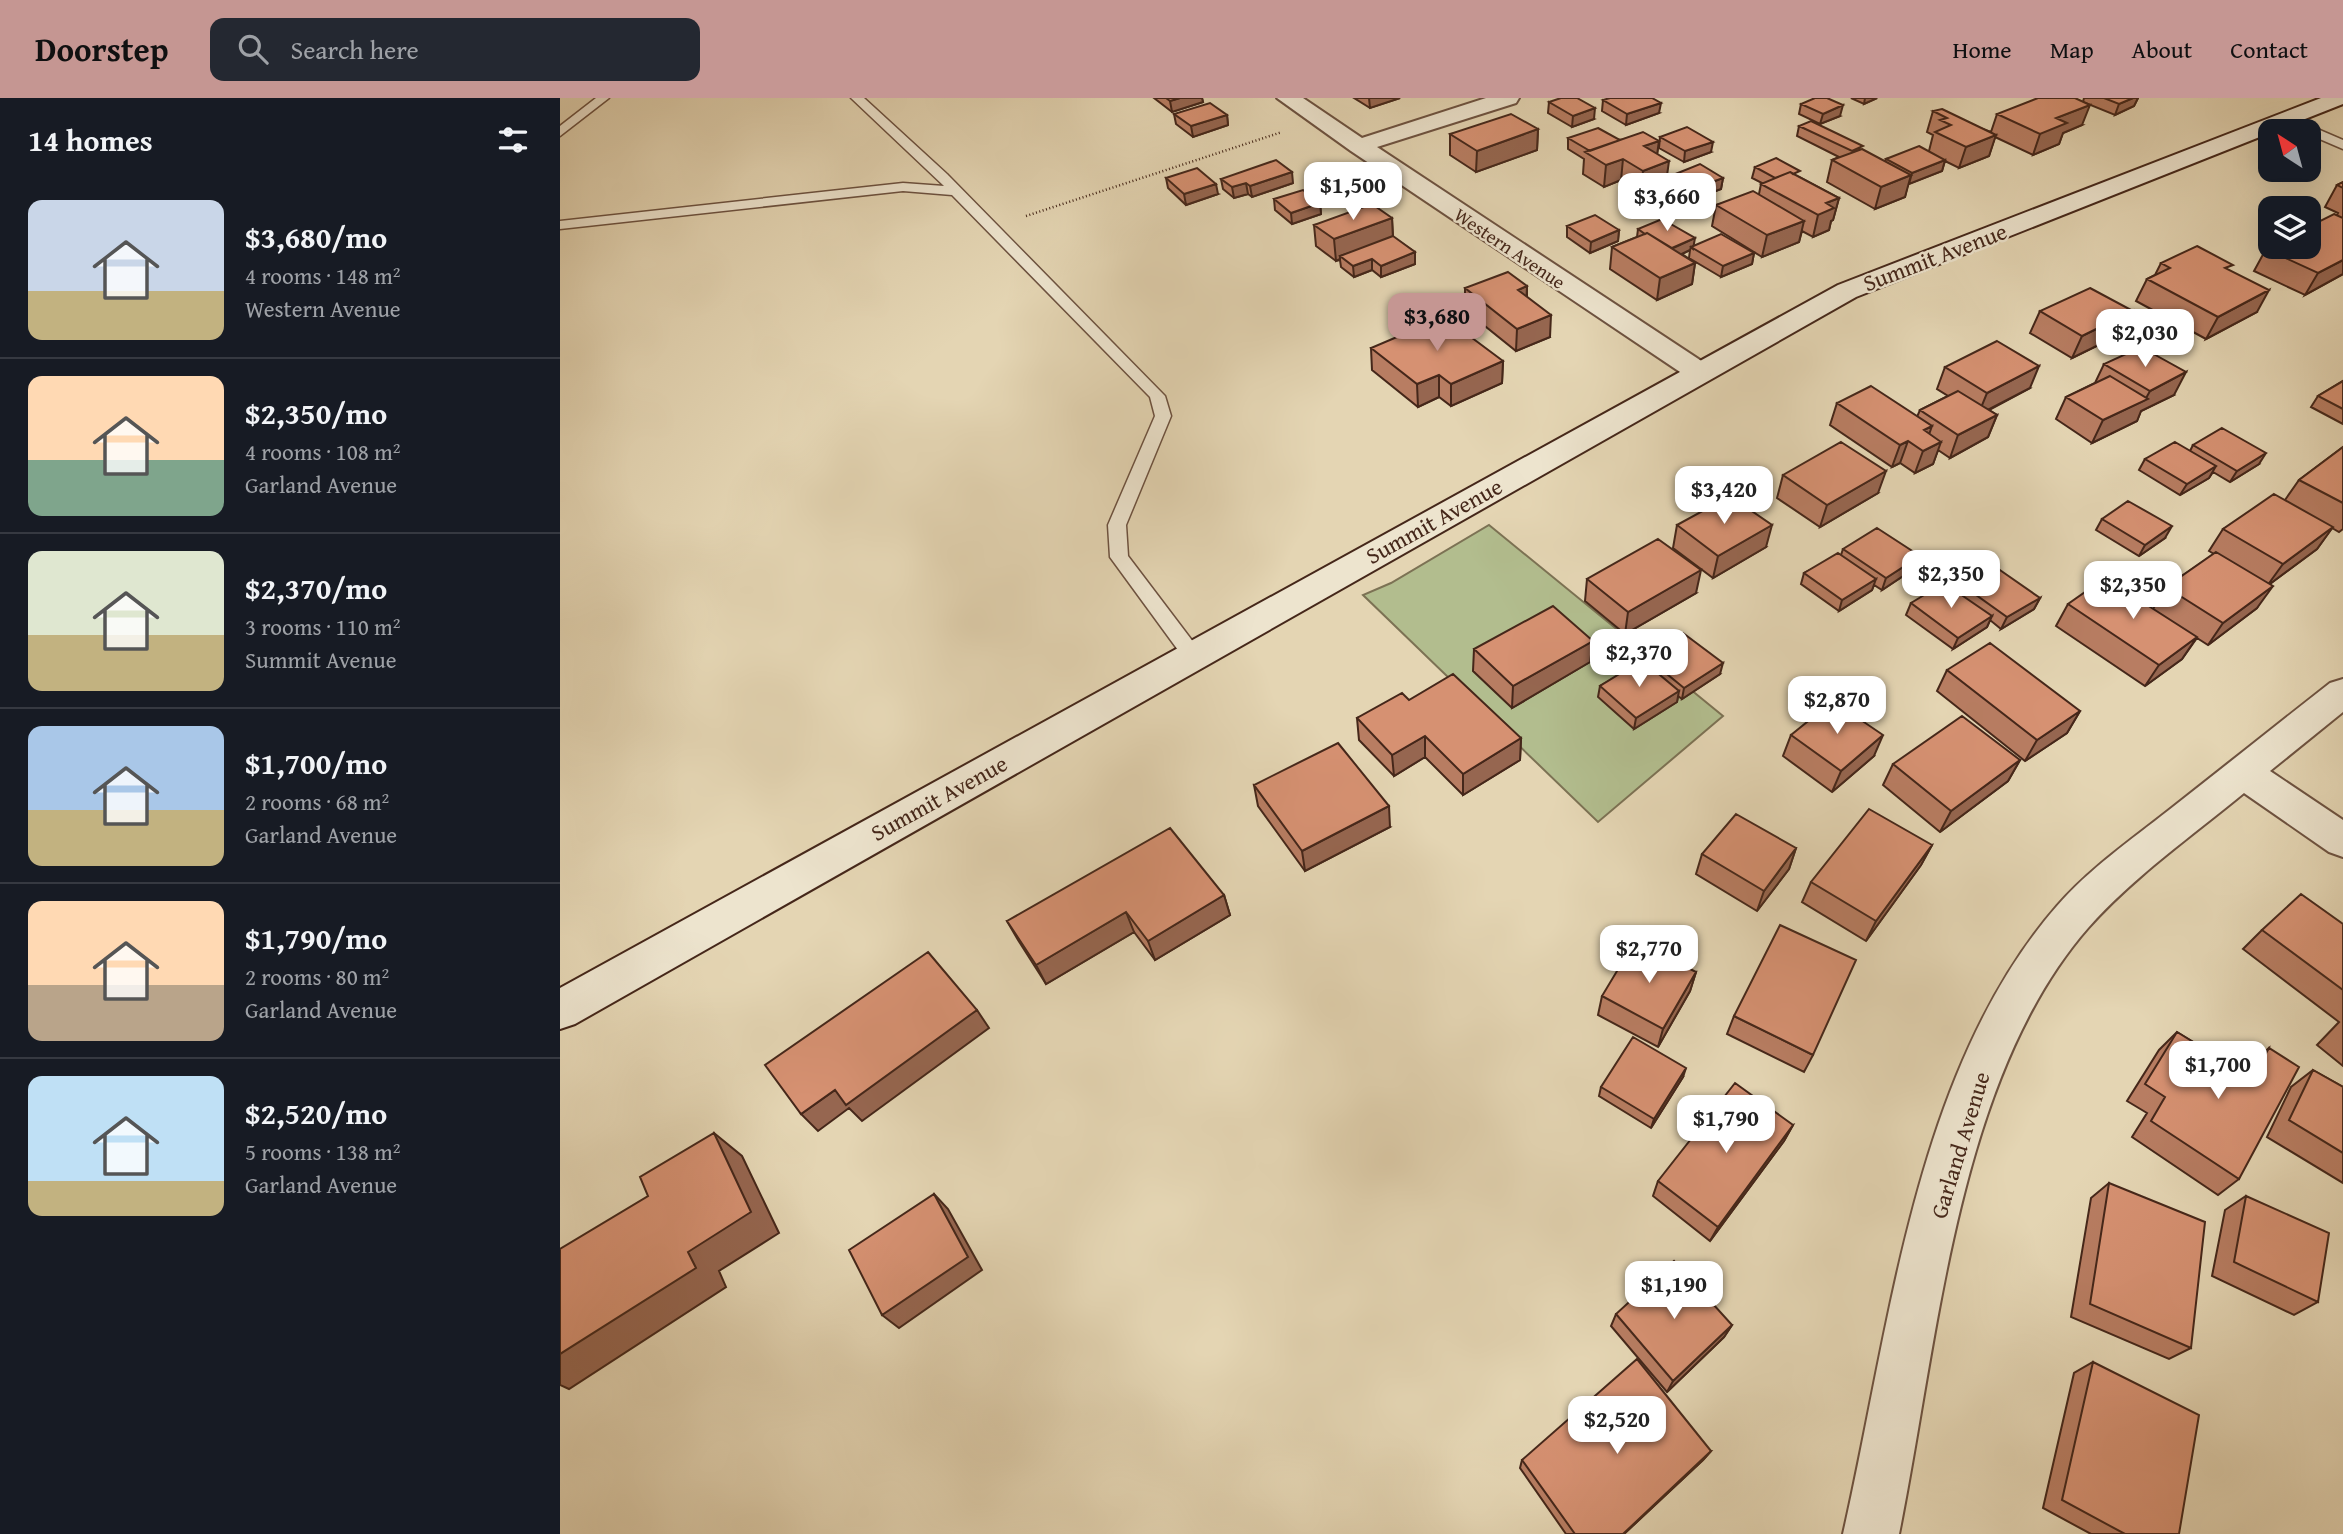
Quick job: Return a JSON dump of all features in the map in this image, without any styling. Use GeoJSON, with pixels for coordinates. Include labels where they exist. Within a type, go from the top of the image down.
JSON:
{"type":"FeatureCollection","features":[{"type":"Feature","properties":{"kind":"main road","name":"Western Avenue"},"geometry":{"type":"LineString","coordinates":[[1288,98],[1699,372]]}},
{"type":"Feature","properties":{"kind":"main road"},"geometry":{"type":"LineString","coordinates":[[1359,146],[1508,98]]}},
{"type":"Feature","properties":{"kind":"main road","name":"Summit Avenue"},"geometry":{"type":"LineString","coordinates":[[2285,119],[2340,98]]}},
{"type":"Feature","properties":{"kind":"main road","name":"Summit Avenue"},"geometry":{"type":"LineString","coordinates":[[560,1010],[1847,291],[2258,130]]}},
{"type":"Feature","properties":{"kind":"main road","name":"Garland Avenue"},"geometry":{"type":"LineString","coordinates":[[1871,1534],[1891,1453],[1914,1322],[1949,1166],[1967,1103],[2001,1023],[2061,931],[2102,887],[2343,692]]}},
{"type":"Feature","properties":{"kind":"main road"},"geometry":{"type":"LineString","coordinates":[[2243,772],[2343,841]]}},
{"type":"Feature","properties":{"kind":"lane"},"geometry":{"type":"LineString","coordinates":[[560,132],[603,98]]}},
{"type":"Feature","properties":{"kind":"lane"},"geometry":{"type":"LineString","coordinates":[[857,98],[956,191],[1157,396],[1163,416],[1116,524],[1119,556],[1193,656]]}},
{"type":"Feature","properties":{"kind":"lane"},"geometry":{"type":"LineString","coordinates":[[2321,135],[2343,145]]}},
{"type":"Feature","properties":{"kind":"lane"},"geometry":{"type":"LineString","coordinates":[[560,225],[903,187],[956,191]]}},
{"type":"Feature","properties":{"kind":"path"},"geometry":{"type":"LineString","coordinates":[[1026,216],[1293,128]]}},
{"type":"Feature","properties":{"kind":"green space"},"geometry":{"type":"Polygon","coordinates":[[[1489,525],[1723,716],[1598,822],[1363,595],[1391,583],[1489,525]]]}},
{"type":"Feature","properties":{"kind":"building"},"geometry":{"type":"Polygon","coordinates":[[[1561,98],[1577,98],[1595,108],[1573,116],[1549,102],[1561,98]]]}},
{"type":"Feature","properties":{"kind":"building"},"geometry":{"type":"Polygon","coordinates":[[[1652,98],[1661,103],[1627,114],[1603,100],[1652,98]]]}},
{"type":"Feature","properties":{"kind":"building"},"geometry":{"type":"Polygon","coordinates":[[[1815,98],[1827,98],[1843,105],[1823,114],[1801,104],[1815,98]]]}},
{"type":"Feature","properties":{"kind":"building"},"geometry":{"type":"Polygon","coordinates":[[[2038,98],[2075,98],[2090,105],[2056,118],[2067,123],[2040,134],[1997,114],[2038,98]]]}},
{"type":"Feature","properties":{"kind":"building"},"geometry":{"type":"Polygon","coordinates":[[[2104,98],[2133,98],[2119,104],[2104,98]]]}},
{"type":"Feature","properties":{"kind":"building"},"geometry":{"type":"Polygon","coordinates":[[[1210,103],[1227,115],[1191,126],[1174,114],[1210,103]]]}},
{"type":"Feature","properties":{"kind":"building"},"geometry":{"type":"Polygon","coordinates":[[[1942,109],[1996,135],[1966,147],[1935,132],[1951,125],[1940,120],[1947,118],[1933,111],[1942,109]]]}},
{"type":"Feature","properties":{"kind":"building"},"geometry":{"type":"Polygon","coordinates":[[[1511,114],[1538,129],[1477,151],[1450,134],[1511,114]]]}},
{"type":"Feature","properties":{"kind":"building"},"geometry":{"type":"Polygon","coordinates":[[[1811,121],[1863,146],[1852,151],[1799,126],[1811,121]]]}},
{"type":"Feature","properties":{"kind":"building"},"geometry":{"type":"Polygon","coordinates":[[[1687,127],[1713,142],[1685,151],[1660,137],[1687,127]]]}},
{"type":"Feature","properties":{"kind":"building"},"geometry":{"type":"Polygon","coordinates":[[[1598,128],[1620,140],[1590,151],[1568,138],[1598,128]]]}},
{"type":"Feature","properties":{"kind":"building"},"geometry":{"type":"Polygon","coordinates":[[[1643,132],[1659,141],[1644,146],[1669,161],[1643,171],[1623,159],[1606,165],[1585,152],[1643,132]]]}},
{"type":"Feature","properties":{"kind":"building"},"geometry":{"type":"Polygon","coordinates":[[[1919,146],[1945,160],[1912,173],[1886,159],[1919,146]]]}},
{"type":"Feature","properties":{"kind":"building"},"geometry":{"type":"Polygon","coordinates":[[[1862,149],[1911,175],[1881,187],[1832,160],[1862,149]]]}},
{"type":"Feature","properties":{"kind":"building"},"geometry":{"type":"Polygon","coordinates":[[[1776,158],[1800,171],[1775,178],[1755,167],[1776,158]]]}},
{"type":"Feature","properties":{"kind":"building"},"geometry":{"type":"Polygon","coordinates":[[[1276,160],[1292,172],[1250,186],[1246,183],[1232,187],[1221,179],[1276,160]]]}},
{"type":"Feature","properties":{"kind":"building"},"geometry":{"type":"Polygon","coordinates":[[[1700,164],[1723,178],[1696,188],[1673,175],[1700,164]]]}},
{"type":"Feature","properties":{"kind":"building"},"geometry":{"type":"Polygon","coordinates":[[[1197,168],[1216,184],[1184,194],[1166,178],[1197,168]]]}},
{"type":"Feature","properties":{"kind":"building"},"geometry":{"type":"Polygon","coordinates":[[[1790,172],[1839,198],[1826,203],[1834,208],[1818,215],[1761,184],[1790,172]]]}},
{"type":"Feature","properties":{"kind":"building"},"geometry":{"type":"Polygon","coordinates":[[[1303,190],[1320,203],[1291,213],[1274,199],[1303,190]]]}},
{"type":"Feature","properties":{"kind":"building"},"geometry":{"type":"Polygon","coordinates":[[[1753,191],[1804,221],[1767,235],[1716,205],[1753,191]]]}},
{"type":"Feature","properties":{"kind":"building"},"geometry":{"type":"Polygon","coordinates":[[[1372,204],[1392,218],[1334,239],[1314,225],[1372,204]]]}},
{"type":"Feature","properties":{"kind":"building"},"geometry":{"type":"Polygon","coordinates":[[[2334,214],[2343,218],[2343,260],[2318,273],[2288,259],[2321,259],[2321,220],[2334,214]]]}},
{"type":"Feature","properties":{"kind":"building"},"geometry":{"type":"Polygon","coordinates":[[[1595,215],[1619,230],[1591,242],[1567,226],[1595,215]]]}},
{"type":"Feature","properties":{"kind":"building"},"geometry":{"type":"Polygon","coordinates":[[[1662,219],[1695,238],[1672,248],[1638,229],[1662,219]]]}},
{"type":"Feature","properties":{"kind":"building"},"geometry":{"type":"Polygon","coordinates":[[[1647,233],[1695,263],[1660,278],[1612,247],[1647,233]]]}},
{"type":"Feature","properties":{"kind":"building"},"geometry":{"type":"Polygon","coordinates":[[[1721,234],[1754,253],[1723,266],[1691,247],[1721,234]]]}},
{"type":"Feature","properties":{"kind":"building"},"geometry":{"type":"Polygon","coordinates":[[[1393,236],[1415,252],[1381,266],[1372,259],[1353,266],[1340,256],[1393,236]]]}},
{"type":"Feature","properties":{"kind":"building"},"geometry":{"type":"Polygon","coordinates":[[[2197,246],[2233,265],[2225,268],[2269,290],[2218,317],[2147,279],[2170,268],[2161,263],[2197,246]]]}},
{"type":"Feature","properties":{"kind":"building"},"geometry":{"type":"Polygon","coordinates":[[[1508,272],[1527,286],[1518,290],[1551,315],[1517,329],[1465,288],[1508,272]]]}},
{"type":"Feature","properties":{"kind":"building"},"geometry":{"type":"Polygon","coordinates":[[[2090,288],[2133,311],[2082,336],[2040,311],[2090,288]]]}},
{"type":"Feature","properties":{"kind":"building"},"geometry":{"type":"Polygon","coordinates":[[[1444,317],[1503,361],[1451,384],[1439,375],[1417,384],[1371,348],[1444,317]]]}},
{"type":"Feature","properties":{"kind":"building"},"geometry":{"type":"Polygon","coordinates":[[[1997,341],[2039,366],[1987,393],[1945,367],[1997,341]]]}},
{"type":"Feature","properties":{"kind":"building"},"geometry":{"type":"Polygon","coordinates":[[[2141,347],[2186,372],[2150,391],[2104,364],[2141,347]]]}},
{"type":"Feature","properties":{"kind":"building"},"geometry":{"type":"Polygon","coordinates":[[[2110,376],[2148,399],[2103,420],[2066,397],[2110,376]]]}},
{"type":"Feature","properties":{"kind":"building"},"geometry":{"type":"Polygon","coordinates":[[[2343,381],[2343,409],[2318,396],[2343,381]]]}},
{"type":"Feature","properties":{"kind":"building"},"geometry":{"type":"Polygon","coordinates":[[[1871,386],[1932,426],[1924,430],[1941,442],[1923,451],[1908,441],[1900,445],[1837,403],[1871,386]]]}},
{"type":"Feature","properties":{"kind":"building"},"geometry":{"type":"Polygon","coordinates":[[[1958,391],[1997,415],[1958,435],[1920,410],[1958,391]]]}},
{"type":"Feature","properties":{"kind":"building"},"geometry":{"type":"Polygon","coordinates":[[[2222,428],[2266,453],[2237,471],[2193,445],[2222,428]]]}},
{"type":"Feature","properties":{"kind":"building"},"geometry":{"type":"Polygon","coordinates":[[[1841,442],[1886,471],[1827,505],[1783,475],[1841,442]]]}},
{"type":"Feature","properties":{"kind":"building"},"geometry":{"type":"Polygon","coordinates":[[[2175,442],[2216,466],[2187,484],[2145,459],[2175,442]]]}},
{"type":"Feature","properties":{"kind":"building"},"geometry":{"type":"Polygon","coordinates":[[[2343,447],[2343,503],[2299,480],[2343,447]]]}},
{"type":"Feature","properties":{"kind":"building"},"geometry":{"type":"Polygon","coordinates":[[[2274,494],[2333,527],[2283,564],[2223,529],[2274,494]]]}},
{"type":"Feature","properties":{"kind":"building"},"geometry":{"type":"Polygon","coordinates":[[[1730,496],[1772,525],[1718,556],[1677,525],[1730,496]]]}},
{"type":"Feature","properties":{"kind":"building"},"geometry":{"type":"Polygon","coordinates":[[[2128,501],[2172,526],[2145,545],[2102,519],[2128,501]]]}},
{"type":"Feature","properties":{"kind":"building"},"geometry":{"type":"Polygon","coordinates":[[[1877,528],[1920,556],[1886,578],[1843,549],[1877,528]]]}},
{"type":"Feature","properties":{"kind":"building"},"geometry":{"type":"Polygon","coordinates":[[[1658,539],[1701,570],[1628,612],[1587,579],[1658,539]]]}},
{"type":"Feature","properties":{"kind":"building"},"geometry":{"type":"Polygon","coordinates":[[[2216,552],[2273,586],[2223,623],[2166,587],[2216,552]]]}},
{"type":"Feature","properties":{"kind":"building"},"geometry":{"type":"Polygon","coordinates":[[[1838,553],[1876,579],[1842,600],[1804,573],[1838,553]]]}},
{"type":"Feature","properties":{"kind":"building"},"geometry":{"type":"Polygon","coordinates":[[[1997,568],[2040,598],[2007,617],[1965,587],[1997,568]]]}},
{"type":"Feature","properties":{"kind":"building"},"geometry":{"type":"Polygon","coordinates":[[[2105,578],[2197,637],[2159,665],[2068,604],[2105,578]]]}},
{"type":"Feature","properties":{"kind":"building"},"geometry":{"type":"Polygon","coordinates":[[[1944,583],[1992,616],[1958,638],[1911,603],[1944,583]]]}},
{"type":"Feature","properties":{"kind":"building"},"geometry":{"type":"Polygon","coordinates":[[[1553,606],[1593,641],[1513,686],[1474,649],[1553,606]]]}},
{"type":"Feature","properties":{"kind":"building"},"geometry":{"type":"Polygon","coordinates":[[[1683,633],[1723,663],[1684,688],[1645,656],[1683,633]]]}},
{"type":"Feature","properties":{"kind":"building"},"geometry":{"type":"Polygon","coordinates":[[[1990,643],[2080,711],[2037,740],[1947,670],[1990,643]]]}},
{"type":"Feature","properties":{"kind":"building"},"geometry":{"type":"Polygon","coordinates":[[[1642,660],[1679,691],[1636,718],[1600,686],[1642,660]]]}},
{"type":"Feature","properties":{"kind":"building"},"geometry":{"type":"Polygon","coordinates":[[[1453,674],[1521,738],[1463,774],[1425,736],[1392,755],[1357,718],[1402,693],[1409,700],[1453,674]]]}},
{"type":"Feature","properties":{"kind":"building"},"geometry":{"type":"Polygon","coordinates":[[[1833,701],[1883,735],[1841,771],[1791,735],[1833,701]]]}},
{"type":"Feature","properties":{"kind":"building"},"geometry":{"type":"Polygon","coordinates":[[[1962,716],[2020,760],[1951,811],[1893,764],[1962,716]]]}},
{"type":"Feature","properties":{"kind":"building"},"geometry":{"type":"Polygon","coordinates":[[[1338,743],[1389,806],[1302,851],[1254,785],[1338,743]]]}},
{"type":"Feature","properties":{"kind":"building"},"geometry":{"type":"Polygon","coordinates":[[[1869,809],[1932,845],[1876,921],[1811,882],[1869,809]]]}},
{"type":"Feature","properties":{"kind":"building"},"geometry":{"type":"Polygon","coordinates":[[[1736,814],[1796,848],[1764,891],[1702,854],[1736,814]]]}},
{"type":"Feature","properties":{"kind":"building"},"geometry":{"type":"Polygon","coordinates":[[[1170,828],[1224,895],[1148,941],[1126,912],[1036,965],[1007,921],[1170,828]]]}},
{"type":"Feature","properties":{"kind":"building"},"geometry":{"type":"Polygon","coordinates":[[[2301,894],[2343,924],[2343,990],[2262,930],[2301,894]]]}},
{"type":"Feature","properties":{"kind":"building"},"geometry":{"type":"Polygon","coordinates":[[[1780,925],[1856,960],[1813,1055],[1734,1016],[1780,925]]]}},
{"type":"Feature","properties":{"kind":"building"},"geometry":{"type":"Polygon","coordinates":[[[1635,941],[1696,972],[1663,1029],[1602,996],[1635,941]]]}},
{"type":"Feature","properties":{"kind":"building"},"geometry":{"type":"Polygon","coordinates":[[[928,952],[977,1010],[846,1105],[835,1090],[801,1114],[765,1065],[928,952]]]}},
{"type":"Feature","properties":{"kind":"building"},"geometry":{"type":"Polygon","coordinates":[[[2177,1032],[2252,1078],[2269,1048],[2299,1067],[2239,1179],[2151,1121],[2165,1097],[2145,1084],[2177,1032]]]}},
{"type":"Feature","properties":{"kind":"building"},"geometry":{"type":"Polygon","coordinates":[[[1633,1037],[1686,1068],[1654,1119],[1601,1087],[1633,1037]]]}},
{"type":"Feature","properties":{"kind":"building"},"geometry":{"type":"Polygon","coordinates":[[[2313,1070],[2343,1087],[2343,1153],[2289,1120],[2313,1070]]]}},
{"type":"Feature","properties":{"kind":"building"},"geometry":{"type":"Polygon","coordinates":[[[1735,1083],[1793,1125],[1718,1227],[1658,1181],[1735,1083]]]}},
{"type":"Feature","properties":{"kind":"building"},"geometry":{"type":"Polygon","coordinates":[[[714,1133],[751,1212],[688,1252],[696,1268],[560,1354],[560,1249],[648,1196],[640,1177],[714,1133]]]}},
{"type":"Feature","properties":{"kind":"building"},"geometry":{"type":"Polygon","coordinates":[[[2109,1183],[2205,1222],[2191,1348],[2090,1304],[2109,1183]]]}},
{"type":"Feature","properties":{"kind":"building"},"geometry":{"type":"Polygon","coordinates":[[[934,1194],[968,1257],[882,1315],[849,1250],[934,1194]]]}},
{"type":"Feature","properties":{"kind":"building"},"geometry":{"type":"Polygon","coordinates":[[[2246,1196],[2329,1233],[2318,1302],[2234,1262],[2246,1196]]]}},
{"type":"Feature","properties":{"kind":"building"},"geometry":{"type":"Polygon","coordinates":[[[1674,1261],[1732,1325],[1673,1381],[1616,1314],[1674,1261]]]}},
{"type":"Feature","properties":{"kind":"building"},"geometry":{"type":"Polygon","coordinates":[[[1637,1359],[1711,1451],[1623,1534],[1575,1534],[1522,1460],[1637,1359]]]}},
{"type":"Feature","properties":{"kind":"building"},"geometry":{"type":"Polygon","coordinates":[[[2093,1362],[2199,1415],[2179,1534],[2125,1534],[2062,1500],[2093,1362]]]}}]}
